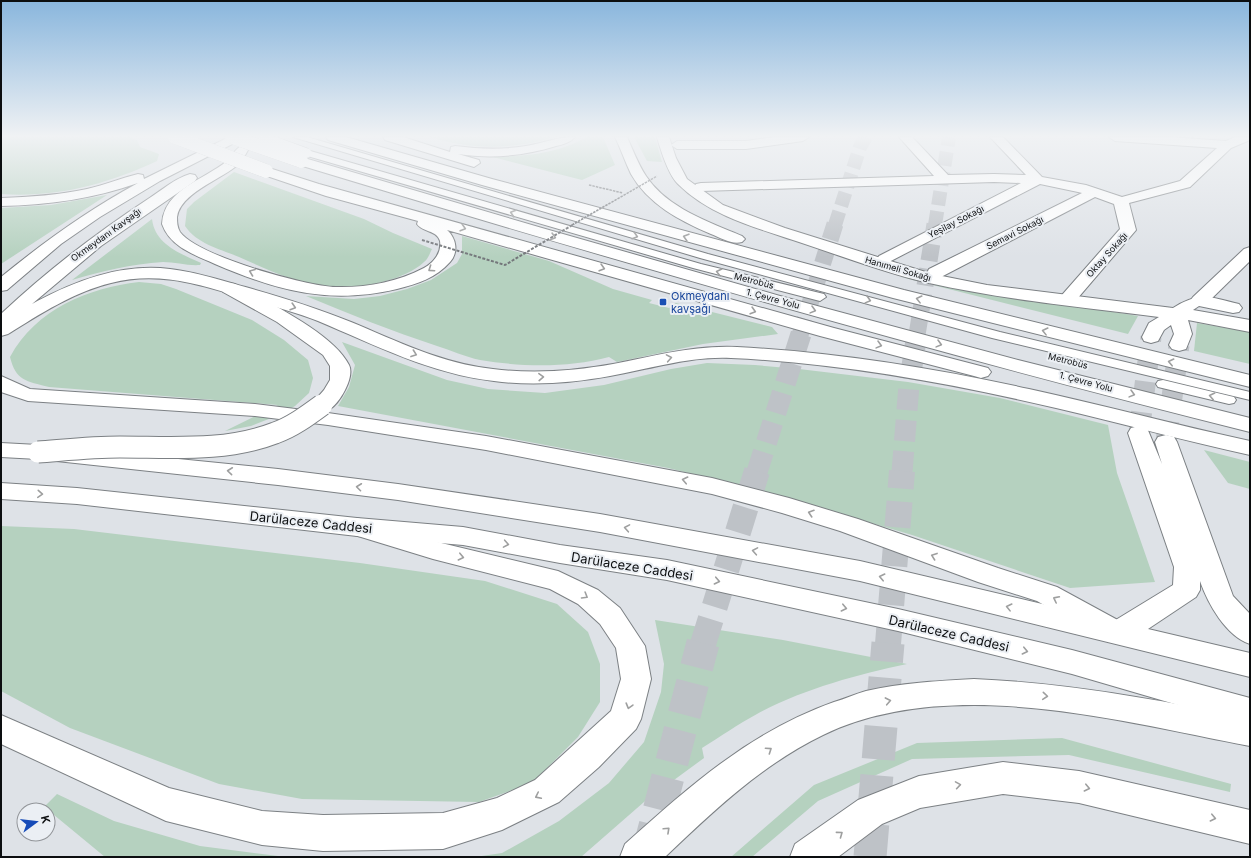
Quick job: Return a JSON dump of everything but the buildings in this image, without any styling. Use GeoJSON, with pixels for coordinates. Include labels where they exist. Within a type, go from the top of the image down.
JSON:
{"type":"FeatureCollection","features":[{"type":"Feature","properties":{"kind":"main road"},"geometry":{"type":"LineString","coordinates":[[1,202],[57,198],[103,189],[139,177]]}},
{"type":"Feature","properties":{"kind":"main road","name":"Okmeydanı Kavşağı"},"geometry":{"type":"LineString","coordinates":[[1,286],[74,228],[158,177]]}},
{"type":"Feature","properties":{"kind":"main road","name":"Okmeydanı Kavşağı"},"geometry":{"type":"LineString","coordinates":[[1,323],[68,263],[100,238],[156,199],[192,177]]}},
{"type":"Feature","properties":{"kind":"main road"},"geometry":{"type":"LineString","coordinates":[[211,177],[192,189],[172,209],[169,218],[171,229],[177,238],[196,250],[269,278],[312,290],[336,292],[366,291],[412,280],[432,270],[446,257],[449,245],[447,237],[441,231],[284,177]]}},
{"type":"Feature","properties":{"kind":"main road","name":"1. Çevre Yolu"},"geometry":{"type":"LineString","coordinates":[[369,177],[689,276],[1250,425]]}},
{"type":"Feature","properties":{"kind":"main road"},"geometry":{"type":"LineString","coordinates":[[472,177],[899,294],[1250,381]]}},
{"type":"Feature","properties":{"kind":"main road"},"geometry":{"type":"LineString","coordinates":[[640,177],[661,199],[688,216],[737,239]]}},
{"type":"Feature","properties":{"kind":"main road","name":"Hanımeli Sokağı"},"geometry":{"type":"LineString","coordinates":[[680,177],[682,181],[696,188],[718,208],[740,218],[932,276],[987,290],[1187,308]]}},
{"type":"Feature","properties":{"kind":"main road"},"geometry":{"type":"LineString","coordinates":[[942,177],[945,180]]}},
{"type":"Feature","properties":{"kind":"main road"},"geometry":{"type":"LineString","coordinates":[[1035,177],[1038,180]]}},
{"type":"Feature","properties":{"kind":"main road"},"geometry":{"type":"LineString","coordinates":[[696,188],[994,178],[1038,180],[1094,192],[1121,201],[1185,184],[1192,177]]}},
{"type":"Feature","properties":{"kind":"main road","name":"Yeşilay Sokağı"},"geometry":{"type":"LineString","coordinates":[[882,261],[1038,180]]}},
{"type":"Feature","properties":{"kind":"main road"},"geometry":{"type":"LineString","coordinates":[[318,188],[827,332],[1250,447]]}},
{"type":"Feature","properties":{"kind":"main road","name":"Semavi Sokağı"},"geometry":{"type":"LineString","coordinates":[[932,276],[1094,192]]}},
{"type":"Feature","properties":{"kind":"main road"},"geometry":{"type":"LineString","coordinates":[[597,198],[826,266],[899,294]]}},
{"type":"Feature","properties":{"kind":"main road","name":"Oktay Sokağı"},"geometry":{"type":"LineString","coordinates":[[1069,298],[1128,230],[1121,201]]}},
{"type":"Feature","properties":{"kind":"main road"},"geometry":{"type":"LineString","coordinates":[[1152,338],[1156,327],[1187,308],[1250,252]]}},
{"type":"Feature","properties":{"kind":"main road"},"geometry":{"type":"LineString","coordinates":[[1,330],[65,294],[108,278],[129,274],[176,273],[195,277],[300,309],[444,365],[492,375],[527,378],[565,377],[595,373],[663,359],[721,352],[810,359],[893,370],[989,387],[1250,447]]}},
{"type":"Feature","properties":{"kind":"main road"},"geometry":{"type":"LineString","coordinates":[[38,452],[119,447],[205,448],[237,444],[262,438],[284,429],[308,416],[322,405],[333,393],[340,380],[340,366],[330,351],[283,318],[229,288]]}},
{"type":"Feature","properties":{"kind":"main road"},"geometry":{"type":"LineString","coordinates":[[1187,308],[1225,306],[1250,316]]}},
{"type":"Feature","properties":{"kind":"main road"},"geometry":{"type":"LineString","coordinates":[[1187,308],[1212,318],[1250,326]]}},
{"type":"Feature","properties":{"kind":"main road"},"geometry":{"type":"LineString","coordinates":[[1179,344],[1183,334],[1187,308]]}},
{"type":"Feature","properties":{"kind":"main road"},"geometry":{"type":"LineString","coordinates":[[1,382],[12,390],[28,395],[255,410],[328,419],[486,443],[712,486],[789,506],[849,525],[988,575],[1047,594],[1115,632],[1127,628],[1186,590],[1187,567],[1139,433]]}},
{"type":"Feature","properties":{"kind":"main road"},"geometry":{"type":"LineString","coordinates":[[1166,442],[1201,547],[1221,601],[1250,633]]}},
{"type":"Feature","properties":{"kind":"main road"},"geometry":{"type":"LineString","coordinates":[[1,450],[38,452],[270,476],[398,492],[600,523],[860,571],[1250,665]]}},
{"type":"Feature","properties":{"kind":"main road","name":"Darülaceze Caddesi"},"geometry":{"type":"LineString","coordinates":[[1,491],[77,496],[356,527],[463,536],[560,554],[668,570],[867,614],[1072,662],[1250,712]]}},
{"type":"Feature","properties":{"kind":"main road"},"geometry":{"type":"LineString","coordinates":[[1,729],[166,804],[262,828],[322,833],[388,832],[443,831],[502,813],[547,791],[587,756],[625,719],[636,679],[630,646],[610,616],[588,597],[558,581],[434,550],[356,527]]}},
{"type":"Feature","properties":{"kind":"main road"},"geometry":{"type":"LineString","coordinates":[[638,857],[678,819],[738,770],[781,741],[813,724],[843,712],[888,700],[928,694],[967,692],[1048,696],[1100,703],[1250,732]]}},
{"type":"Feature","properties":{"kind":"main road"},"geometry":{"type":"LineString","coordinates":[[808,857],[870,812],[919,792],[1003,778],[1079,786],[1250,826]]}},
{"type":"Feature","properties":{"kind":"lane","name":"Metrobüs"},"geometry":{"type":"LineString","coordinates":[[376,177],[697,266],[1099,369],[1250,404]]}},
{"type":"Feature","properties":{"kind":"lane","name":"Metrobüs"},"geometry":{"type":"LineString","coordinates":[[445,177],[712,258],[997,334],[1250,396]]}},
{"type":"Feature","properties":{"kind":"path"},"geometry":{"type":"LineString","coordinates":[[422,240],[506,265],[655,177]]}},
{"type":"Feature","properties":{"kind":"path"},"geometry":{"type":"LineString","coordinates":[[589,185],[627,194]]}},
{"type":"Feature","properties":{"kind":"green space"},"geometry":{"type":"Polygon","coordinates":[[[1,177],[117,177],[81,188],[42,194],[1,194],[1,177]]]}},
{"type":"Feature","properties":{"kind":"green space"},"geometry":{"type":"Polygon","coordinates":[[[227,177],[248,177],[364,219],[432,249],[425,261],[415,269],[404,275],[378,283],[364,286],[337,288],[315,285],[281,275],[202,242],[185,226],[187,209],[227,177]]]}},
{"type":"Feature","properties":{"kind":"green space"},"geometry":{"type":"Polygon","coordinates":[[[571,177],[589,177],[582,180],[571,177]]]}},
{"type":"Feature","properties":{"kind":"green space"},"geometry":{"type":"Polygon","coordinates":[[[107,195],[1,264],[1,208],[51,205],[107,195]]]}},
{"type":"Feature","properties":{"kind":"green space"},"geometry":{"type":"Polygon","coordinates":[[[152,219],[154,228],[163,241],[176,251],[201,263],[200,265],[168,262],[140,264],[117,268],[72,280],[152,219]]]}},
{"type":"Feature","properties":{"kind":"green space"},"geometry":{"type":"Polygon","coordinates":[[[462,236],[549,261],[613,289],[652,300],[649,303],[669,308],[676,303],[772,327],[778,334],[703,344],[617,362],[609,357],[593,361],[561,365],[512,364],[469,357],[354,316],[306,296],[354,299],[380,296],[407,289],[431,280],[457,263],[462,254],[462,236]]]}},
{"type":"Feature","properties":{"kind":"green space"},"geometry":{"type":"Polygon","coordinates":[[[901,277],[1138,316],[1128,334],[901,277]]]}},
{"type":"Feature","properties":{"kind":"green space"},"geometry":{"type":"Polygon","coordinates":[[[139,282],[161,284],[176,289],[252,320],[284,340],[308,360],[313,378],[309,393],[295,406],[279,415],[251,426],[225,431],[278,405],[49,387],[23,379],[15,371],[10,357],[21,340],[34,326],[49,314],[65,304],[83,296],[120,285],[139,282]]]}},
{"type":"Feature","properties":{"kind":"green space"},"geometry":{"type":"Polygon","coordinates":[[[1197,323],[1250,332],[1250,364],[1194,351],[1197,323]]]}},
{"type":"Feature","properties":{"kind":"green space"},"geometry":{"type":"Polygon","coordinates":[[[342,342],[447,380],[488,389],[545,393],[604,385],[671,369],[707,363],[755,365],[908,382],[1000,398],[1108,425],[1117,473],[1155,582],[1070,588],[912,535],[777,495],[668,468],[338,406],[349,387],[355,365],[342,342]]]}},
{"type":"Feature","properties":{"kind":"green space"},"geometry":{"type":"Polygon","coordinates":[[[1204,450],[1250,462],[1250,489],[1228,483],[1204,450]]]}},
{"type":"Feature","properties":{"kind":"green space"},"geometry":{"type":"Polygon","coordinates":[[[1,526],[74,529],[360,563],[485,581],[557,604],[588,632],[600,664],[600,702],[578,737],[532,783],[479,802],[302,799],[219,784],[70,728],[1,691],[1,526]]]}},
{"type":"Feature","properties":{"kind":"green space"},"geometry":{"type":"Polygon","coordinates":[[[655,620],[783,640],[907,664],[849,678],[811,690],[775,705],[743,722],[702,748],[704,758],[644,802],[581,857],[475,857],[502,853],[559,821],[609,783],[644,742],[661,692],[664,664],[655,620]]]}},
{"type":"Feature","properties":{"kind":"green space"},"geometry":{"type":"Polygon","coordinates":[[[1062,738],[1231,784],[1230,792],[1069,755],[912,759],[818,801],[752,857],[731,857],[814,785],[917,743],[1062,738]]]}},
{"type":"Feature","properties":{"kind":"green space"},"geometry":{"type":"Polygon","coordinates":[[[57,794],[114,821],[200,846],[286,857],[105,857],[56,817],[56,802],[49,802],[57,794]]]}},
{"type":"Feature","properties":{"kind":"tunnel"},"geometry":{"type":"LineString","coordinates":[[835,225],[850,177]]}},
{"type":"Feature","properties":{"kind":"tunnel"},"geometry":{"type":"LineString","coordinates":[[935,225],[943,177]]}},
{"type":"Feature","properties":{"kind":"tunnel"},"geometry":{"type":"LineString","coordinates":[[800,335],[835,224]]}},
{"type":"Feature","properties":{"kind":"tunnel"},"geometry":{"type":"LineString","coordinates":[[917,335],[935,224]]}},
{"type":"Feature","properties":{"kind":"tunnel"},"geometry":{"type":"LineString","coordinates":[[757,472],[801,334]]}},
{"type":"Feature","properties":{"kind":"tunnel"},"geometry":{"type":"LineString","coordinates":[[902,472],[909,385],[917,334]]}},
{"type":"Feature","properties":{"kind":"tunnel"},"geometry":{"type":"LineString","coordinates":[[1139,433],[1151,337]]}},
{"type":"Feature","properties":{"kind":"tunnel"},"geometry":{"type":"LineString","coordinates":[[1166,442],[1179,345]]}},
{"type":"Feature","properties":{"kind":"tunnel"},"geometry":{"type":"LineString","coordinates":[[703,644],[757,471]]}},
{"type":"Feature","properties":{"kind":"tunnel"},"geometry":{"type":"LineString","coordinates":[[888,644],[902,471]]}},
{"type":"Feature","properties":{"kind":"tunnel"},"geometry":{"type":"LineString","coordinates":[[647,857],[703,643]]}},
{"type":"Feature","properties":{"kind":"tunnel"},"geometry":{"type":"LineString","coordinates":[[870,857],[888,643]]}},
{"type":"Feature","properties":{"kind":"place","name":"Okmeydanı kavşağı"},"geometry":{"type":"Point","coordinates":[663,302]}}]}
